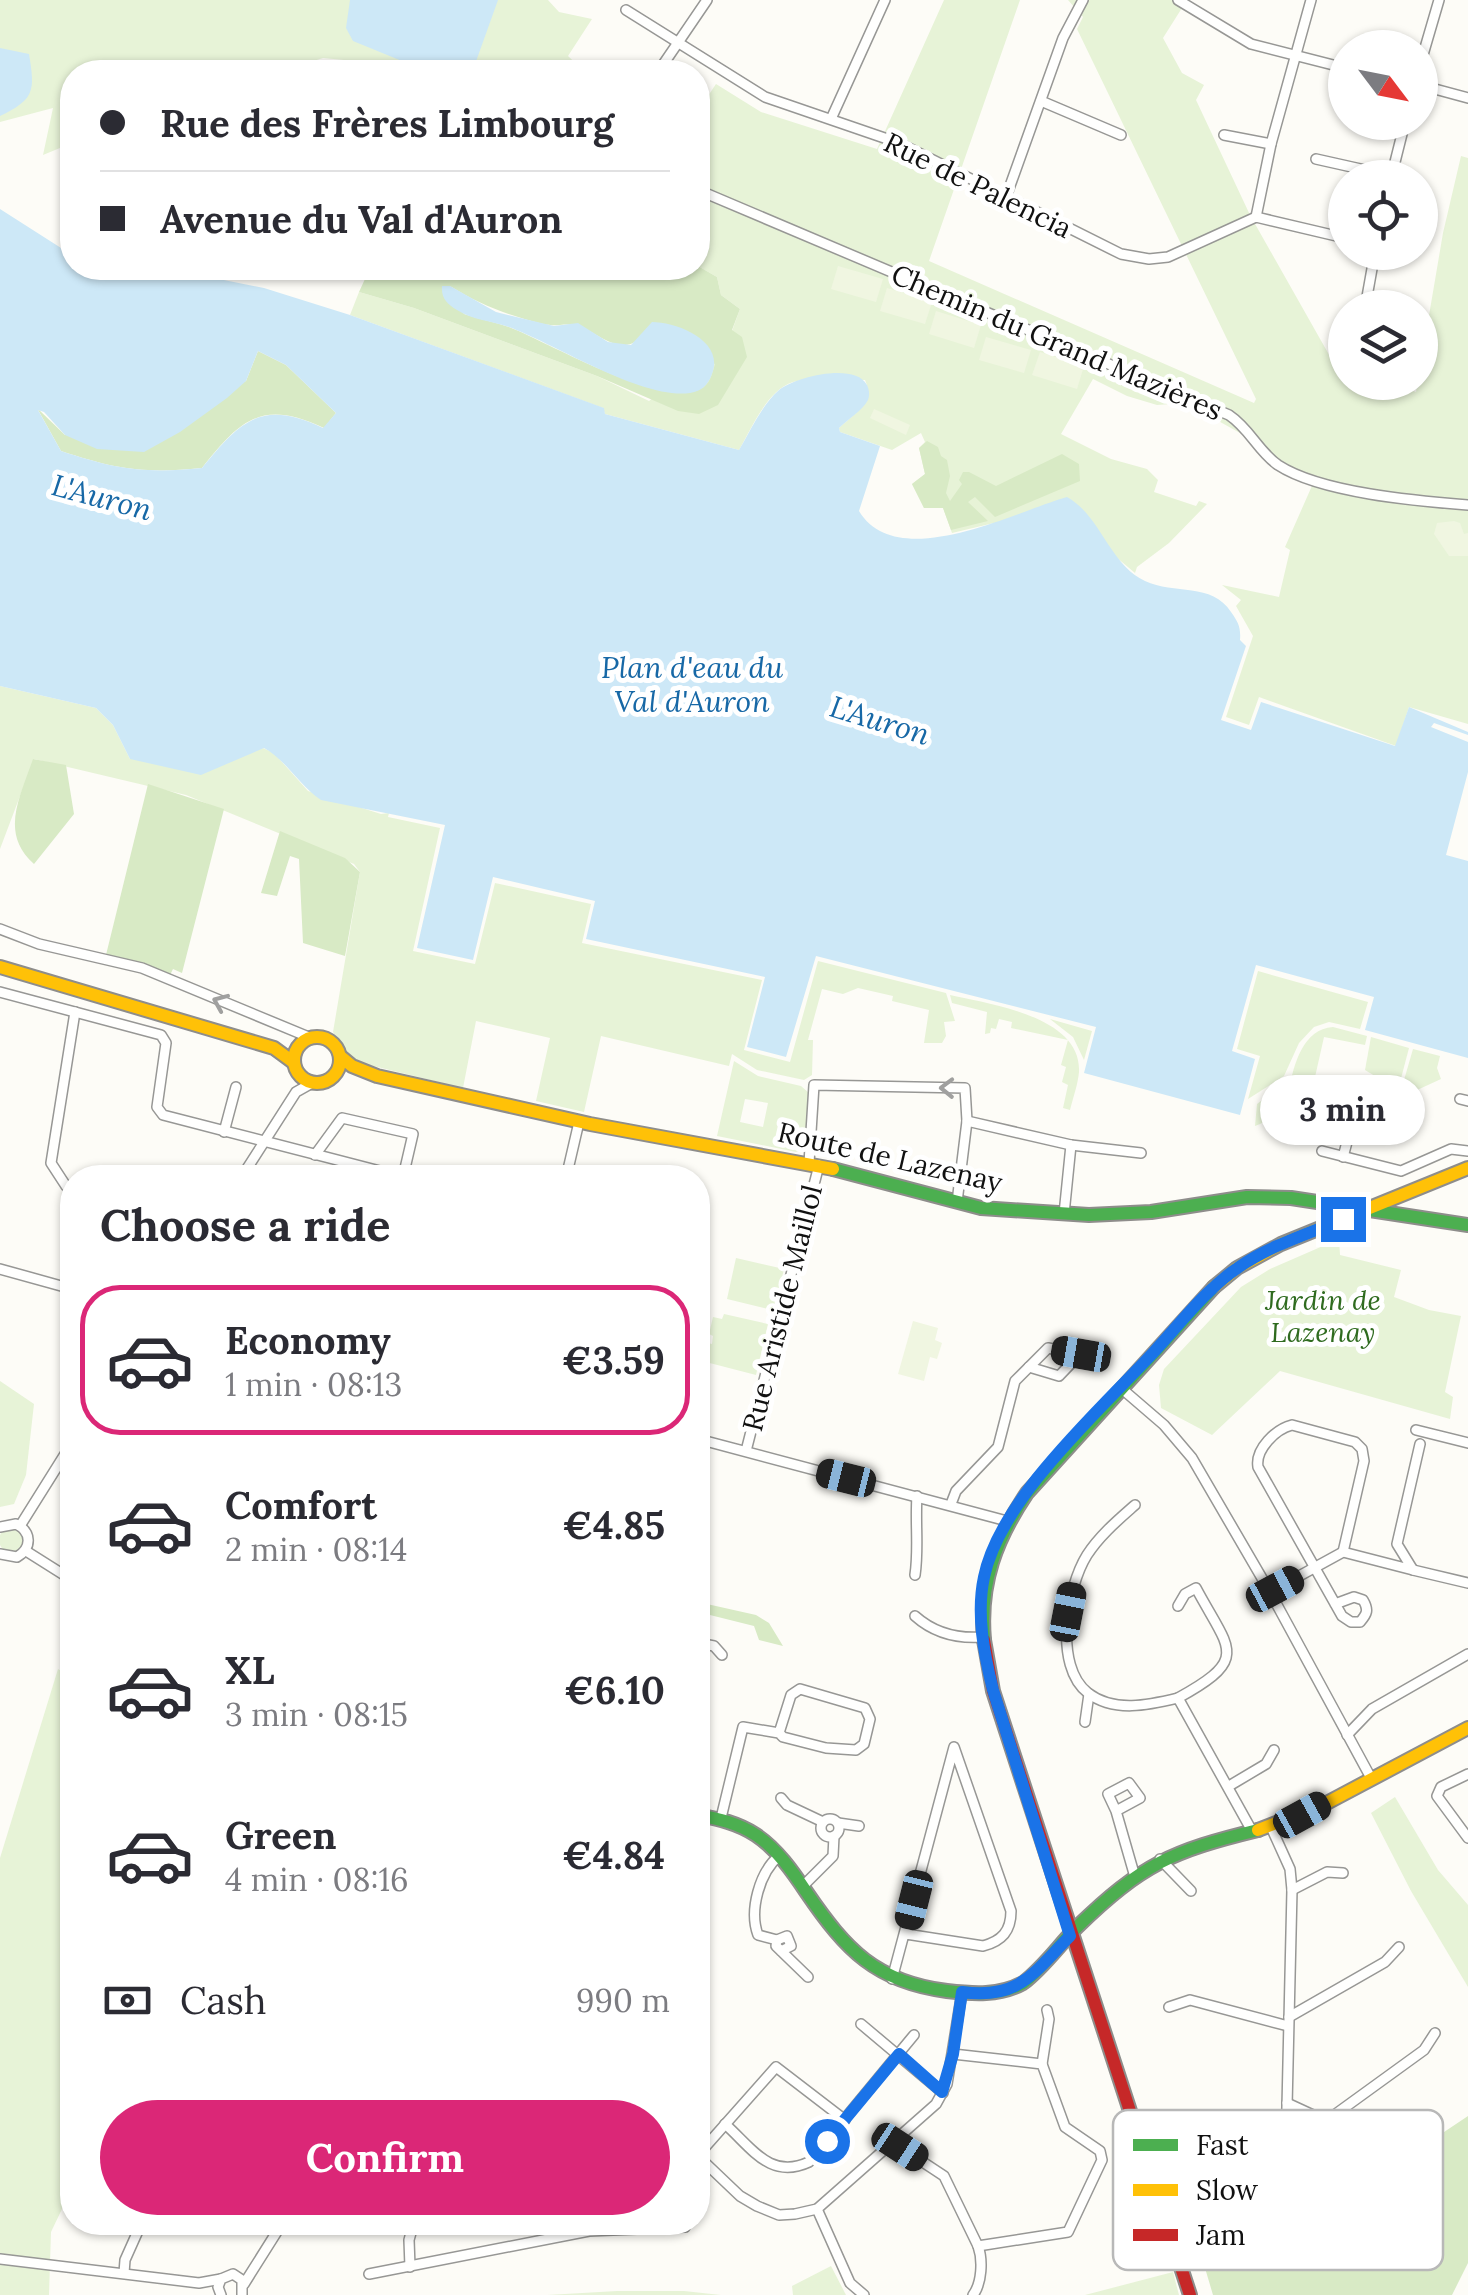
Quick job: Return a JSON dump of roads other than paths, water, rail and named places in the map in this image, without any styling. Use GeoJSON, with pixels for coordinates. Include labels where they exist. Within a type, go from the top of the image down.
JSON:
{"type":"FeatureCollection","features":[{"type":"Feature","properties":{"kind":"street"},"geometry":{"type":"LineString","coordinates":[[667,60],[706,0]]}},
{"type":"Feature","properties":{"kind":"street"},"geometry":{"type":"LineString","coordinates":[[831,119],[885,0]]}},
{"type":"Feature","properties":{"kind":"street"},"geometry":{"type":"LineString","coordinates":[[1006,197],[1062,38],[1083,0]]}},
{"type":"Feature","properties":{"kind":"street"},"geometry":{"type":"LineString","coordinates":[[1312,0],[1271,144],[1256,217],[1328,234]]}},
{"type":"Feature","properties":{"kind":"street"},"geometry":{"type":"LineString","coordinates":[[1431,30],[1440,0]]}},
{"type":"Feature","properties":{"kind":"street"},"geometry":{"type":"LineString","coordinates":[[1183,1],[1237,37],[1328,64]]}},
{"type":"Feature","properties":{"kind":"street","name":"Rue de Palencia"},"geometry":{"type":"LineString","coordinates":[[626,10],[704,60]]}},
{"type":"Feature","properties":{"kind":"street","name":"Rue de Palencia"},"geometry":{"type":"LineString","coordinates":[[710,64],[765,98],[899,143],[1121,254],[1149,259],[1178,253],[1256,217]]}},
{"type":"Feature","properties":{"kind":"street"},"geometry":{"type":"LineString","coordinates":[[1438,90],[1468,98]]}},
{"type":"Feature","properties":{"kind":"street"},"geometry":{"type":"LineString","coordinates":[[1041,101],[1121,135]]}},
{"type":"Feature","properties":{"kind":"street"},"geometry":{"type":"LineString","coordinates":[[1224,134],[1271,144]]}},
{"type":"Feature","properties":{"kind":"street"},"geometry":{"type":"LineString","coordinates":[[1316,160],[1328,163]]}},
{"type":"Feature","properties":{"kind":"street","name":"Chemin du Grand Mazières"},"geometry":{"type":"LineString","coordinates":[[710,195],[1228,416],[1246,428],[1270,458],[1289,470],[1353,490],[1424,502],[1467,504]]}},
{"type":"Feature","properties":{"kind":"street"},"geometry":{"type":"LineString","coordinates":[[0,930],[39,944],[142,968],[305,1041]]}},
{"type":"Feature","properties":{"kind":"street"},"geometry":{"type":"LineString","coordinates":[[0,967],[274,1048],[312,1084]]}},
{"type":"Feature","properties":{"kind":"street"},"geometry":{"type":"LineString","coordinates":[[0,992],[160,1035],[166,1043],[158,1112],[356,1165]]}},
{"type":"Feature","properties":{"kind":"street"},"geometry":{"type":"LineString","coordinates":[[60,1174],[52,1163],[75,1012]]}},
{"type":"Feature","properties":{"kind":"street"},"geometry":{"type":"LineString","coordinates":[[249,1165],[296,1092],[335,1075],[340,1056],[330,1040],[274,1048]]}},
{"type":"Feature","properties":{"kind":"street"},"geometry":{"type":"LineString","coordinates":[[296,1092],[295,1068],[305,1041]]}},
{"type":"Feature","properties":{"kind":"street","name":"Route de Lazenay"},"geometry":{"type":"LineString","coordinates":[[340,1056],[365,1073]]}},
{"type":"Feature","properties":{"kind":"street","name":"Route de Lazenay"},"geometry":{"type":"LineString","coordinates":[[335,1075],[365,1073],[578,1122],[814,1164],[981,1208],[1064,1214],[1151,1212],[1247,1196],[1291,1198],[1468,1225]]}},
{"type":"Feature","properties":{"kind":"street","name":"Rue Aristide Maillol"},"geometry":{"type":"LineString","coordinates":[[746,1451],[814,1164],[814,1085],[965,1088],[967,1121]]}},
{"type":"Feature","properties":{"kind":"street"},"geometry":{"type":"LineString","coordinates":[[224,1132],[236,1087]]}},
{"type":"Feature","properties":{"kind":"street"},"geometry":{"type":"LineString","coordinates":[[315,1155],[342,1118],[413,1134],[407,1165]]}},
{"type":"Feature","properties":{"kind":"street"},"geometry":{"type":"LineString","coordinates":[[957,1202],[967,1121],[1071,1146],[1141,1153]]}},
{"type":"Feature","properties":{"kind":"street"},"geometry":{"type":"LineString","coordinates":[[569,1165],[578,1122]]}},
{"type":"Feature","properties":{"kind":"street"},"geometry":{"type":"LineString","coordinates":[[1343,1157],[1352,1127]]}},
{"type":"Feature","properties":{"kind":"street"},"geometry":{"type":"LineString","coordinates":[[1064,1214],[1071,1146]]}},
{"type":"Feature","properties":{"kind":"street"},"geometry":{"type":"LineString","coordinates":[[1322,1151],[1401,1171],[1451,1149],[1468,1151]]}},
{"type":"Feature","properties":{"kind":"street"},"geometry":{"type":"LineString","coordinates":[[1130,2110],[1070,1936],[993,1690],[983,1638],[984,1576],[1007,1521],[1048,1467],[1216,1285],[1237,1268],[1281,1244],[1468,1168]]}},
{"type":"Feature","properties":{"kind":"street"},"geometry":{"type":"LineString","coordinates":[[0,1269],[60,1286]]}},
{"type":"Feature","properties":{"kind":"street"},"geometry":{"type":"LineString","coordinates":[[951,1504],[956,1491],[998,1446],[1016,1381],[1048,1348],[1104,1359]]}},
{"type":"Feature","properties":{"kind":"street"},"geometry":{"type":"LineString","coordinates":[[1029,1368],[1058,1376],[1081,1354]]}},
{"type":"Feature","properties":{"kind":"street"},"geometry":{"type":"LineString","coordinates":[[1121,1388],[1164,1425],[1192,1458],[1371,1778]]}},
{"type":"Feature","properties":{"kind":"street"},"geometry":{"type":"LineString","coordinates":[[1336,1604],[1258,1467],[1260,1452],[1285,1426],[1354,1442],[1364,1455],[1343,1552]]}},
{"type":"Feature","properties":{"kind":"street"},"geometry":{"type":"LineString","coordinates":[[1416,1430],[1468,1444]]}},
{"type":"Feature","properties":{"kind":"street"},"geometry":{"type":"LineString","coordinates":[[710,1442],[1007,1521]]}},
{"type":"Feature","properties":{"kind":"street"},"geometry":{"type":"LineString","coordinates":[[1413,1570],[1396,1544],[1420,1444]]}},
{"type":"Feature","properties":{"kind":"street"},"geometry":{"type":"LineString","coordinates":[[20,1526],[60,1462]]}},
{"type":"Feature","properties":{"kind":"street"},"geometry":{"type":"LineString","coordinates":[[915,1574],[917,1496]]}},
{"type":"Feature","properties":{"kind":"street"},"geometry":{"type":"LineString","coordinates":[[1135,1505],[1088,1554],[1072,1590],[1069,1649],[1073,1671],[1089,1694],[1107,1702],[1138,1707],[1178,1698],[1221,1671],[1228,1656],[1226,1642],[1196,1588],[1184,1594],[1178,1606]]}},
{"type":"Feature","properties":{"kind":"street"},"geometry":{"type":"LineString","coordinates":[[0,1527],[7,1523],[20,1526],[28,1534],[26,1550],[17,1557],[1,1556]]}},
{"type":"Feature","properties":{"kind":"street"},"geometry":{"type":"LineString","coordinates":[[26,1550],[60,1572]]}},
{"type":"Feature","properties":{"kind":"street"},"geometry":{"type":"LineString","coordinates":[[1270,1592],[1343,1552],[1468,1584]]}},
{"type":"Feature","properties":{"kind":"street"},"geometry":{"type":"LineString","coordinates":[[915,1616],[938,1632],[983,1638]]}},
{"type":"Feature","properties":{"kind":"street"},"geometry":{"type":"LineString","coordinates":[[710,1645],[722,1656]]}},
{"type":"Feature","properties":{"kind":"street"},"geometry":{"type":"LineString","coordinates":[[1347,1736],[1372,1708],[1468,1654]]}},
{"type":"Feature","properties":{"kind":"street"},"geometry":{"type":"LineString","coordinates":[[721,1818],[740,1732],[748,1726],[826,1748],[856,1750],[864,1744],[870,1718],[865,1708],[800,1689],[791,1695],[778,1733]]}},
{"type":"Feature","properties":{"kind":"street"},"geometry":{"type":"LineString","coordinates":[[1085,1722],[1089,1694]]}},
{"type":"Feature","properties":{"kind":"street"},"geometry":{"type":"LineString","coordinates":[[1178,1698],[1252,1831]]}},
{"type":"Feature","properties":{"kind":"street"},"geometry":{"type":"LineString","coordinates":[[710,1817],[744,1826],[762,1837],[854,1952],[892,1979],[991,1994],[1026,1981],[1135,1877],[1160,1860],[1206,1840],[1271,1827],[1302,1815],[1468,1728]]}},
{"type":"Feature","properties":{"kind":"street"},"geometry":{"type":"LineString","coordinates":[[892,1979],[954,1747],[1011,1911],[1011,1922],[1007,1933],[995,1943],[983,1946],[906,1934]]}},
{"type":"Feature","properties":{"kind":"street"},"geometry":{"type":"LineString","coordinates":[[1229,1786],[1266,1764],[1274,1750]]}},
{"type":"Feature","properties":{"kind":"street"},"geometry":{"type":"LineString","coordinates":[[1468,1774],[1441,1787],[1437,1796],[1442,1808],[1468,1838]]}},
{"type":"Feature","properties":{"kind":"street"},"geometry":{"type":"LineString","coordinates":[[780,1798],[822,1822],[830,1819],[859,1826]]}},
{"type":"Feature","properties":{"kind":"street"},"geometry":{"type":"LineString","coordinates":[[1116,1811],[1135,1877]]}},
{"type":"Feature","properties":{"kind":"street"},"geometry":{"type":"LineString","coordinates":[[822,1822],[823,1834],[834,1836]]}},
{"type":"Feature","properties":{"kind":"street"},"geometry":{"type":"LineString","coordinates":[[802,1886],[832,1856],[838,1823]]}},
{"type":"Feature","properties":{"kind":"street"},"geometry":{"type":"LineString","coordinates":[[1271,1827],[1290,1869],[1292,1890],[1287,2110]]}},
{"type":"Feature","properties":{"kind":"street"},"geometry":{"type":"LineString","coordinates":[[780,1855],[768,1869],[753,1909],[758,1935],[790,1940],[791,1946],[782,1951],[808,1977]]}},
{"type":"Feature","properties":{"kind":"street"},"geometry":{"type":"LineString","coordinates":[[1160,1860],[1191,1891]]}},
{"type":"Feature","properties":{"kind":"street"},"geometry":{"type":"LineString","coordinates":[[1292,1890],[1327,1872],[1343,1873]]}},
{"type":"Feature","properties":{"kind":"street"},"geometry":{"type":"LineString","coordinates":[[1169,2006],[1190,2000],[1288,2022],[1386,1962],[1399,1947]]}},
{"type":"Feature","properties":{"kind":"street"},"geometry":{"type":"LineString","coordinates":[[710,2169],[740,2196],[779,2215],[817,2209],[936,2104],[953,2054],[962,1992]]}},
{"type":"Feature","properties":{"kind":"street"},"geometry":{"type":"LineString","coordinates":[[978,2246],[1068,2232],[1102,2160],[1100,2151],[1065,2127],[1042,2064],[1049,2018],[1046,2010]]}},
{"type":"Feature","properties":{"kind":"street"},"geometry":{"type":"LineString","coordinates":[[861,2024],[942,2092]]}},
{"type":"Feature","properties":{"kind":"street"},"geometry":{"type":"LineString","coordinates":[[1341,2110],[1424,2050],[1435,2033]]}},
{"type":"Feature","properties":{"kind":"street"},"geometry":{"type":"LineString","coordinates":[[725,2124],[776,2168],[793,2170],[809,2162],[914,2035]]}},
{"type":"Feature","properties":{"kind":"street"},"geometry":{"type":"LineString","coordinates":[[953,2054],[1042,2064]]}},
{"type":"Feature","properties":{"kind":"street"},"geometry":{"type":"LineString","coordinates":[[710,2142],[776,2067],[845,2120]]}},
{"type":"Feature","properties":{"kind":"street"},"geometry":{"type":"LineString","coordinates":[[1287,2103],[1302,2110]]}},
{"type":"Feature","properties":{"kind":"street"},"geometry":{"type":"LineString","coordinates":[[894,2143],[944,2176],[981,2256],[974,2295]]}},
{"type":"Feature","properties":{"kind":"street"},"geometry":{"type":"LineString","coordinates":[[817,2209],[850,2284],[864,2295]]}},
{"type":"Feature","properties":{"kind":"street"},"geometry":{"type":"LineString","coordinates":[[124,2273],[125,2260],[136,2235]]}},
{"type":"Feature","properties":{"kind":"street"},"geometry":{"type":"LineString","coordinates":[[0,2259],[209,2284],[228,2275],[243,2288],[249,2272],[275,2235]]}},
{"type":"Feature","properties":{"kind":"street"},"geometry":{"type":"LineString","coordinates":[[410,2235],[410,2267]]}},
{"type":"Feature","properties":{"kind":"street"},"geometry":{"type":"LineString","coordinates":[[369,2274],[552,2235]]}},
{"type":"Feature","properties":{"kind":"street"},"geometry":{"type":"LineString","coordinates":[[1182,2270],[1190,2295]]}},
{"type":"Feature","properties":{"kind":"street"},"geometry":{"type":"LineString","coordinates":[[220,2293],[221,2280]]}},
{"type":"Feature","properties":{"kind":"street"},"geometry":{"type":"LineString","coordinates":[[209,2284],[220,2293]]}},
{"type":"Feature","properties":{"kind":"water"},"geometry":{"type":"Polygon","coordinates":[[[350,0],[498,0],[477,60],[399,60],[353,41],[346,28],[350,0]]]}},
{"type":"Feature","properties":{"kind":"water"},"geometry":{"type":"Polygon","coordinates":[[[0,48],[29,54],[32,85],[26,99],[0,116],[0,48]]]}},
{"type":"Feature","properties":{"kind":"water","name":"Plan d'eau du Val d'Auron"},"geometry":{"type":"Polygon","coordinates":[[[0,209],[60,247],[60,280],[224,280],[264,288],[350,315],[604,408],[605,414],[739,450],[779,390],[824,374],[850,374],[867,385],[869,398],[839,428],[840,432],[880,446],[859,511],[877,529],[900,538],[928,538],[988,525],[1067,497],[1079,505],[1133,573],[1156,585],[1214,596],[1231,612],[1240,640],[1246,646],[1221,720],[1251,730],[1261,702],[1395,746],[1409,707],[1468,732],[1434,723],[1431,727],[1468,742],[1468,772],[1446,855],[1468,861],[1468,1058],[1365,1030],[1374,997],[1256,965],[1232,1051],[1255,1059],[1240,1115],[1084,1073],[1096,1027],[816,956],[786,1057],[747,1047],[765,977],[586,939],[595,901],[493,877],[473,960],[417,948],[445,825],[321,800],[264,748],[201,775],[130,759],[113,725],[96,708],[0,686],[0,209]],[[258,351],[246,381],[227,398],[144,452],[97,449],[65,435],[38,410],[61,451],[130,468],[164,470],[202,468],[229,437],[254,419],[284,415],[323,428],[336,413],[286,365],[258,351]]]}},
{"type":"Feature","properties":{"kind":"water"},"geometry":{"type":"Polygon","coordinates":[[[442,286],[450,286],[496,312],[554,326],[578,323],[608,342],[631,345],[652,322],[674,325],[696,336],[712,352],[712,374],[704,387],[690,393],[648,388],[509,327],[463,313],[445,300],[442,286]]]}},
{"type":"Feature","properties":{"kind":"water label","name":"L'Auron"},"geometry":{"type":"Point","coordinates":[102,497]}},
{"type":"Feature","properties":{"kind":"water label","name":"L'Auron"},"geometry":{"type":"Point","coordinates":[880,720]}},
{"type":"Feature","properties":{"kind":"park label","name":"Jardin de Lazenay"},"geometry":{"type":"Point","coordinates":[1323,1316]}}]}
